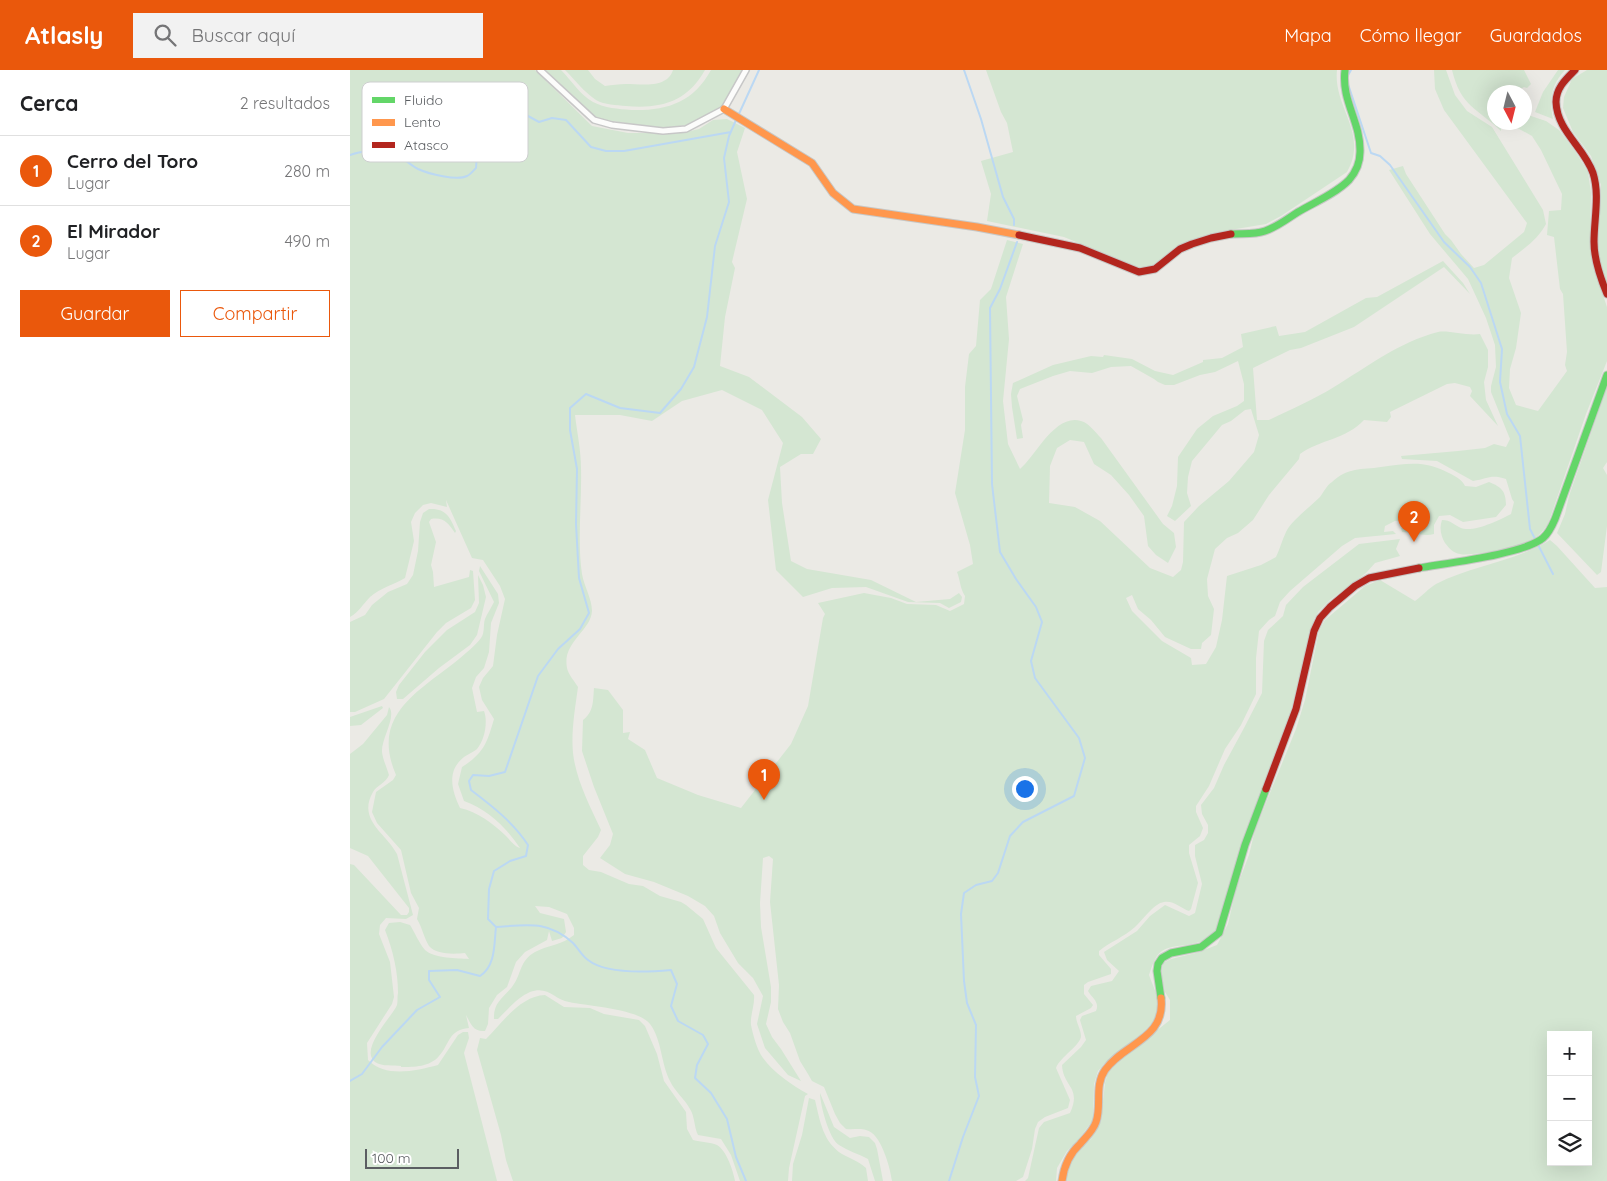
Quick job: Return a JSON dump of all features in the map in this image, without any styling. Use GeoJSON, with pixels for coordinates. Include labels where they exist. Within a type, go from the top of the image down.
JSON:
{"type":"FeatureCollection","features":[{"type":"Feature","properties":{"kind":"street"},"geometry":{"type":"LineString","coordinates":[[540,70],[594,120],[612,125],[663,131],[686,129],[724,109],[746,70]]}},
{"type":"Feature","properties":{"kind":"street"},"geometry":{"type":"LineString","coordinates":[[724,109],[734,113],[812,163],[834,193],[853,209],[977,227],[1054,242],[1080,248],[1139,272],[1146,272],[1158,269],[1171,255],[1189,245],[1233,234],[1266,231],[1330,193],[1349,179],[1357,169],[1360,148],[1358,133],[1343,87],[1342,78],[1344,70]]}},
{"type":"Feature","properties":{"kind":"street"},"geometry":{"type":"LineString","coordinates":[[1575,70],[1565,78],[1558,89],[1557,112],[1562,125],[1588,162],[1594,177],[1596,195],[1594,244],[1596,261],[1607,294]]}},
{"type":"Feature","properties":{"kind":"street"},"geometry":{"type":"LineString","coordinates":[[1062,1181],[1063,1170],[1072,1151],[1095,1125],[1097,1118],[1097,1091],[1099,1080],[1104,1071],[1111,1063],[1152,1030],[1159,1020],[1162,1012],[1162,1001],[1156,972],[1158,963],[1163,956],[1171,952],[1202,947],[1218,933],[1245,845],[1296,709],[1314,631],[1320,618],[1355,586],[1369,578],[1522,549],[1542,539],[1550,530],[1555,519],[1607,374]]}},
{"type":"Feature","properties":{"kind":"green space"},"geometry":{"type":"Polygon","coordinates":[[[350,70],[535,70],[592,126],[628,133],[682,133],[699,129],[713,120],[727,119],[745,128],[737,152],[747,199],[732,262],[735,268],[725,317],[720,366],[749,377],[802,417],[821,439],[813,454],[801,454],[780,467],[782,503],[791,561],[807,569],[871,580],[916,602],[950,599],[959,593],[962,597],[961,602],[949,608],[940,603],[908,602],[866,587],[832,588],[803,597],[776,570],[768,500],[783,443],[762,410],[722,390],[682,401],[652,421],[620,415],[575,415],[581,461],[581,561],[583,579],[592,611],[587,625],[572,644],[567,659],[567,668],[578,687],[573,737],[573,753],[577,773],[601,830],[598,837],[583,856],[583,865],[589,870],[601,872],[629,884],[643,886],[660,896],[686,905],[703,919],[716,948],[754,995],[751,1025],[761,1055],[767,1063],[790,1083],[808,1094],[805,1096],[789,1168],[788,1181],[740,1181],[731,1155],[721,1139],[698,1135],[692,1112],[672,1085],[667,1074],[654,1030],[644,1019],[612,1009],[564,1001],[542,990],[536,990],[521,997],[498,1019],[494,1019],[497,1005],[512,987],[526,959],[535,952],[565,941],[574,935],[574,928],[567,914],[549,907],[535,906],[540,913],[564,919],[566,932],[562,938],[552,941],[549,931],[547,940],[525,952],[516,962],[507,987],[497,995],[489,1008],[488,1024],[485,1031],[475,1029],[466,1015],[469,1028],[462,1029],[453,1035],[435,1060],[422,1066],[411,1067],[388,1066],[375,1062],[371,1056],[374,1041],[397,1005],[398,985],[396,969],[385,930],[389,923],[400,922],[410,925],[425,950],[429,953],[446,958],[469,959],[465,953],[451,954],[436,951],[429,946],[417,919],[419,908],[411,893],[401,850],[377,823],[372,812],[376,792],[393,780],[396,775],[390,754],[389,736],[394,721],[402,707],[414,694],[467,652],[482,636],[485,619],[494,602],[479,571],[480,566],[498,594],[499,603],[491,623],[489,652],[484,668],[476,677],[472,688],[477,712],[484,711],[486,725],[480,745],[458,763],[452,781],[460,808],[484,818],[520,848],[509,833],[489,814],[464,801],[458,784],[462,767],[484,747],[494,719],[482,700],[479,687],[483,678],[493,666],[497,635],[505,599],[500,586],[483,560],[472,558],[446,500],[447,507],[431,503],[423,505],[415,513],[411,522],[414,541],[405,578],[374,594],[350,617],[350,70]]]}},
{"type":"Feature","properties":{"kind":"green space"},"geometry":{"type":"Polygon","coordinates":[[[545,70],[561,70],[580,92],[593,102],[616,109],[644,110],[656,109],[677,103],[696,90],[711,70],[743,70],[722,106],[688,125],[661,128],[598,119],[545,70]]]}},
{"type":"Feature","properties":{"kind":"green space"},"geometry":{"type":"Polygon","coordinates":[[[565,70],[588,70],[595,79],[605,86],[653,84],[665,80],[673,70],[705,70],[690,90],[681,96],[662,104],[639,107],[603,103],[596,100],[565,70]]]}},
{"type":"Feature","properties":{"kind":"green space"},"geometry":{"type":"Polygon","coordinates":[[[986,70],[1337,70],[1337,84],[1352,133],[1354,145],[1353,158],[1347,172],[1266,224],[1218,232],[1191,240],[1175,247],[1158,266],[1144,269],[1064,237],[987,221],[991,194],[981,161],[1013,152],[1007,123],[1001,112],[986,70]]]}},
{"type":"Feature","properties":{"kind":"green space"},"geometry":{"type":"Polygon","coordinates":[[[1434,70],[1446,70],[1455,95],[1467,111],[1487,124],[1487,130],[1494,130],[1543,210],[1546,224],[1535,239],[1512,258],[1509,278],[1521,313],[1516,348],[1510,369],[1509,388],[1516,405],[1538,411],[1567,371],[1565,365],[1567,352],[1563,294],[1560,289],[1554,237],[1547,235],[1549,211],[1561,210],[1562,194],[1541,150],[1532,136],[1521,130],[1532,130],[1532,116],[1546,121],[1559,130],[1588,172],[1591,193],[1590,236],[1592,262],[1607,307],[1607,361],[1586,414],[1548,524],[1540,534],[1523,544],[1505,549],[1465,555],[1453,551],[1445,543],[1442,535],[1442,520],[1461,528],[1472,529],[1511,514],[1514,502],[1506,479],[1492,477],[1473,481],[1437,461],[1402,459],[1401,456],[1485,448],[1494,444],[1506,447],[1510,439],[1491,392],[1496,367],[1495,345],[1486,318],[1468,279],[1430,234],[1389,170],[1403,166],[1406,174],[1445,234],[1474,268],[1484,265],[1524,232],[1527,223],[1444,110],[1435,89],[1434,70]]]}},
{"type":"Feature","properties":{"kind":"green space"},"geometry":{"type":"Polygon","coordinates":[[[1452,70],[1524,70],[1531,84],[1487,85],[1487,119],[1465,99],[1452,70]]]}},
{"type":"Feature","properties":{"kind":"green space"},"geometry":{"type":"Polygon","coordinates":[[[1558,70],[1565,70],[1557,81],[1552,93],[1553,119],[1535,112],[1543,92],[1558,70]]]}},
{"type":"Feature","properties":{"kind":"green space"},"geometry":{"type":"Polygon","coordinates":[[[1587,70],[1607,70],[1607,284],[1599,258],[1598,247],[1601,185],[1591,156],[1573,132],[1563,108],[1564,97],[1572,79],[1587,70]]]}},
{"type":"Feature","properties":{"kind":"green space"},"geometry":{"type":"Polygon","coordinates":[[[1007,240],[1023,244],[1006,297],[1009,339],[1003,401],[1008,444],[1020,469],[1046,438],[1063,423],[1072,420],[1087,424],[1101,438],[1163,524],[1174,533],[1176,547],[1168,563],[1156,555],[1148,546],[1144,516],[1111,475],[1094,464],[1084,442],[1070,440],[1057,448],[1050,466],[1049,503],[1075,507],[1100,521],[1150,568],[1173,577],[1181,570],[1183,562],[1184,522],[1199,506],[1229,481],[1254,452],[1259,435],[1251,409],[1245,410],[1231,421],[1222,425],[1192,461],[1187,493],[1191,506],[1175,521],[1167,516],[1172,506],[1177,486],[1178,457],[1197,429],[1213,416],[1244,401],[1244,384],[1238,361],[1215,372],[1200,375],[1174,385],[1165,385],[1158,382],[1131,366],[1111,367],[1092,373],[1070,371],[1053,376],[1020,389],[1017,396],[1023,420],[1021,425],[1023,438],[1017,439],[1011,394],[1013,383],[1053,365],[1091,356],[1103,357],[1104,355],[1132,359],[1155,371],[1173,375],[1203,362],[1203,360],[1222,358],[1243,347],[1241,334],[1276,326],[1279,336],[1305,332],[1366,298],[1377,297],[1443,261],[1463,283],[1470,294],[1444,267],[1354,327],[1301,348],[1290,350],[1253,368],[1257,420],[1269,420],[1318,396],[1384,356],[1424,336],[1438,332],[1480,334],[1488,350],[1488,367],[1484,382],[1486,400],[1498,426],[1470,396],[1472,391],[1470,387],[1455,383],[1447,384],[1390,412],[1391,417],[1387,422],[1364,420],[1350,431],[1300,454],[1299,459],[1269,495],[1253,520],[1215,549],[1207,579],[1208,596],[1214,609],[1211,635],[1202,643],[1201,649],[1191,649],[1165,637],[1151,620],[1138,609],[1132,595],[1126,598],[1132,611],[1162,641],[1191,658],[1192,665],[1206,664],[1216,647],[1222,620],[1227,576],[1261,565],[1276,557],[1286,532],[1292,523],[1320,497],[1330,484],[1349,471],[1400,464],[1433,466],[1453,475],[1465,486],[1476,487],[1489,482],[1493,484],[1502,491],[1506,505],[1496,517],[1463,522],[1450,515],[1439,516],[1434,525],[1434,534],[1402,532],[1401,528],[1408,527],[1407,520],[1395,521],[1385,526],[1384,532],[1393,531],[1396,534],[1355,538],[1342,546],[1280,602],[1275,616],[1259,631],[1256,658],[1256,694],[1241,725],[1225,749],[1209,786],[1196,806],[1196,812],[1203,828],[1200,836],[1189,845],[1189,853],[1198,883],[1191,909],[1189,911],[1171,902],[1160,903],[1131,931],[1099,951],[1099,955],[1111,969],[1111,974],[1084,985],[1084,994],[1093,1005],[1076,1016],[1081,1033],[1080,1040],[1056,1068],[1070,1100],[1068,1108],[1045,1117],[1038,1122],[1023,1177],[1016,1181],[892,1181],[884,1151],[876,1137],[866,1130],[846,1129],[835,1114],[824,1087],[812,1081],[800,1061],[790,1033],[778,1009],[779,985],[770,902],[773,859],[769,856],[763,858],[760,903],[761,927],[771,987],[771,1002],[766,1024],[772,1037],[801,1081],[788,1075],[765,1048],[757,1024],[763,996],[753,978],[738,963],[720,933],[714,916],[705,906],[688,896],[654,882],[625,874],[600,858],[610,845],[613,834],[582,751],[583,720],[591,710],[594,688],[608,690],[623,710],[623,733],[630,732],[628,739],[645,750],[657,778],[698,795],[741,808],[791,744],[808,706],[825,614],[818,603],[864,593],[891,598],[907,604],[936,605],[950,611],[964,604],[965,596],[957,572],[973,564],[970,545],[955,493],[965,430],[965,387],[969,354],[976,346],[980,300],[991,289],[1007,240]]]}},
{"type":"Feature","properties":{"kind":"green space"},"geometry":{"type":"Polygon","coordinates":[[[1607,387],[1607,462],[1603,468],[1607,475],[1607,526],[1601,572],[1597,575],[1557,533],[1607,387]]]}},
{"type":"Feature","properties":{"kind":"green space"},"geometry":{"type":"Polygon","coordinates":[[[429,509],[440,510],[447,514],[456,531],[455,533],[442,520],[431,519],[429,522],[436,542],[431,565],[434,587],[469,577],[470,570],[473,571],[475,600],[471,608],[446,623],[437,632],[384,699],[355,712],[350,712],[350,622],[365,615],[372,605],[388,592],[407,584],[413,575],[418,551],[420,522],[423,513],[429,509]]]}},
{"type":"Feature","properties":{"kind":"green space"},"geometry":{"type":"Polygon","coordinates":[[[1400,539],[1396,549],[1400,556],[1375,563],[1366,573],[1330,600],[1314,619],[1288,722],[1216,930],[1209,937],[1201,941],[1168,948],[1157,956],[1149,975],[1159,1008],[1155,1019],[1143,1033],[1098,1071],[1094,1084],[1093,1120],[1067,1151],[1057,1168],[1056,1181],[1025,1181],[1028,1178],[1039,1128],[1044,1122],[1070,1113],[1073,1104],[1073,1092],[1065,1078],[1062,1065],[1086,1040],[1080,1020],[1082,1016],[1096,1011],[1097,1008],[1088,991],[1091,986],[1112,981],[1119,971],[1107,960],[1104,952],[1137,931],[1150,916],[1165,905],[1189,916],[1195,913],[1202,884],[1195,856],[1195,845],[1204,840],[1208,833],[1208,825],[1202,814],[1201,805],[1214,788],[1262,693],[1264,641],[1268,630],[1283,616],[1286,605],[1303,587],[1359,544],[1400,539]]]}},
{"type":"Feature","properties":{"kind":"green space"},"geometry":{"type":"Polygon","coordinates":[[[1550,540],[1595,588],[1607,587],[1607,1181],[1066,1181],[1069,1164],[1078,1149],[1091,1139],[1101,1121],[1108,1072],[1121,1059],[1170,1020],[1170,1000],[1165,992],[1161,973],[1163,963],[1217,945],[1228,924],[1236,889],[1249,855],[1255,830],[1296,729],[1305,700],[1319,631],[1325,620],[1365,586],[1380,580],[1415,601],[1433,586],[1450,578],[1522,553],[1550,540]]]}},
{"type":"Feature","properties":{"kind":"green space"},"geometry":{"type":"Polygon","coordinates":[[[478,575],[486,597],[477,635],[470,645],[439,668],[403,699],[397,699],[396,692],[399,685],[425,652],[447,630],[475,612],[479,603],[478,575]]]}},
{"type":"Feature","properties":{"kind":"green space"},"geometry":{"type":"Polygon","coordinates":[[[382,706],[383,708],[361,725],[350,726],[350,717],[382,706]]]}},
{"type":"Feature","properties":{"kind":"green space"},"geometry":{"type":"Polygon","coordinates":[[[389,707],[391,716],[382,752],[389,775],[373,792],[368,811],[375,826],[397,854],[413,915],[406,919],[386,918],[380,925],[379,934],[390,962],[394,997],[392,1004],[367,1043],[368,1060],[375,1066],[392,1071],[410,1071],[438,1065],[458,1035],[468,1032],[469,1038],[464,1053],[497,1181],[350,1181],[350,864],[354,865],[401,915],[407,915],[409,912],[409,908],[368,856],[350,848],[350,754],[363,744],[387,715],[389,707]]]}},
{"type":"Feature","properties":{"kind":"green space"},"geometry":{"type":"Polygon","coordinates":[[[545,995],[564,1007],[590,1008],[604,1014],[639,1020],[645,1026],[657,1054],[664,1081],[686,1112],[687,1129],[693,1140],[714,1144],[721,1148],[729,1162],[735,1181],[513,1181],[477,1050],[480,1038],[486,1039],[512,1011],[527,1000],[545,995]]]}},
{"type":"Feature","properties":{"kind":"green space"},"geometry":{"type":"Polygon","coordinates":[[[820,1093],[834,1127],[850,1138],[869,1137],[875,1143],[883,1181],[875,1181],[868,1159],[842,1147],[835,1141],[826,1121],[820,1093]]]}},
{"type":"Feature","properties":{"kind":"green space"},"geometry":{"type":"Polygon","coordinates":[[[809,1098],[815,1100],[823,1130],[830,1143],[842,1154],[866,1168],[868,1181],[792,1181],[793,1164],[802,1135],[809,1098]]]}},
{"type":"Feature","properties":{"kind":"waterway"},"geometry":{"type":"LineString","coordinates":[[738,116],[759,70]]}},
{"type":"Feature","properties":{"kind":"waterway"},"geometry":{"type":"LineString","coordinates":[[964,70],[981,119],[1003,197],[1014,219],[1014,225]]}},
{"type":"Feature","properties":{"kind":"waterway"},"geometry":{"type":"LineString","coordinates":[[1351,70],[1347,77],[1348,84],[1371,153],[1380,156],[1390,165],[1444,242],[1470,267],[1481,283],[1502,349],[1500,382],[1507,414],[1520,436],[1530,529],[1553,574]]}},
{"type":"Feature","properties":{"kind":"waterway"},"geometry":{"type":"LineString","coordinates":[[528,116],[539,122],[552,118],[566,120],[591,147],[606,151],[624,151],[731,132]]}},
{"type":"Feature","properties":{"kind":"waterway"},"geometry":{"type":"LineString","coordinates":[[736,120],[729,136],[724,158],[729,202],[715,246],[707,317],[694,367],[681,389],[660,413],[620,408],[586,394],[570,408],[570,430],[577,469],[576,524],[579,578],[589,613],[580,629],[558,649],[538,676],[505,772],[489,776],[473,775],[469,781],[471,790],[509,822],[528,845],[526,856],[510,861],[494,871],[489,889],[488,919],[496,927],[518,925],[546,927],[573,943],[588,960],[606,968],[628,971],[671,970],[677,984],[671,1006],[678,1021],[703,1035],[708,1044],[697,1065],[695,1078],[711,1093],[727,1119],[736,1157],[746,1181]]}},
{"type":"Feature","properties":{"kind":"waterway"},"geometry":{"type":"LineString","coordinates":[[350,155],[362,152]]}},
{"type":"Feature","properties":{"kind":"waterway"},"geometry":{"type":"LineString","coordinates":[[408,162],[429,173],[457,178],[471,174],[476,168],[476,162]]}},
{"type":"Feature","properties":{"kind":"waterway"},"geometry":{"type":"LineString","coordinates":[[949,1181],[979,1096],[975,1077],[976,1025],[967,1003],[964,981],[961,914],[964,893],[976,885],[992,881],[998,873],[1010,836],[1023,822],[1074,796],[1085,758],[1079,738],[1035,678],[1031,661],[1042,622],[1036,607],[1000,552],[992,484],[990,308],[1000,289],[1017,242]]}},
{"type":"Feature","properties":{"kind":"waterway"},"geometry":{"type":"LineString","coordinates":[[350,1081],[362,1074],[382,1047],[417,1010],[440,997],[429,980],[429,971],[457,970],[480,976],[485,972],[492,960],[496,927]]}},
{"type":"Feature","properties":{"kind":"traffic: fast"},"geometry":{"type":"LineString","coordinates":[[1231,234],[1257,233],[1274,227],[1331,194],[1349,180],[1357,167],[1360,152],[1358,131],[1346,92],[1345,70]]}},
{"type":"Feature","properties":{"kind":"traffic: fast"},"geometry":{"type":"LineString","coordinates":[[1419,568],[1466,561],[1520,549],[1533,544],[1545,536],[1555,519],[1607,375]]}},
{"type":"Feature","properties":{"kind":"traffic: fast"},"geometry":{"type":"LineString","coordinates":[[1161,998],[1157,971],[1158,964],[1162,958],[1171,953],[1201,947],[1219,933],[1245,845],[1266,789]]}},
{"type":"Feature","properties":{"kind":"traffic: slow"},"geometry":{"type":"LineString","coordinates":[[724,109],[812,163],[833,193],[853,209],[1019,235]]}},
{"type":"Feature","properties":{"kind":"traffic: slow"},"geometry":{"type":"LineString","coordinates":[[1062,1181],[1070,1156],[1096,1122],[1100,1082],[1105,1070],[1122,1053],[1150,1032],[1157,1023],[1161,1012],[1161,998]]}},
{"type":"Feature","properties":{"kind":"traffic: jam"},"geometry":{"type":"LineString","coordinates":[[1575,70],[1560,88],[1556,102],[1561,122],[1584,155],[1593,173],[1596,190],[1594,249],[1607,294]]}},
{"type":"Feature","properties":{"kind":"traffic: jam"},"geometry":{"type":"LineString","coordinates":[[1019,235],[1080,248],[1139,272],[1155,269],[1180,249],[1192,244],[1231,234]]}},
{"type":"Feature","properties":{"kind":"traffic: jam"},"geometry":{"type":"LineString","coordinates":[[1266,789],[1296,709],[1314,631],[1320,618],[1355,586],[1369,578],[1419,568]]}},
{"type":"Feature","properties":{"kind":"place","name":"El Mirador"},"geometry":{"type":"Point","coordinates":[1414,542]}},
{"type":"Feature","properties":{"kind":"place","name":"Cerro del Toro"},"geometry":{"type":"Point","coordinates":[764,800]}}]}
